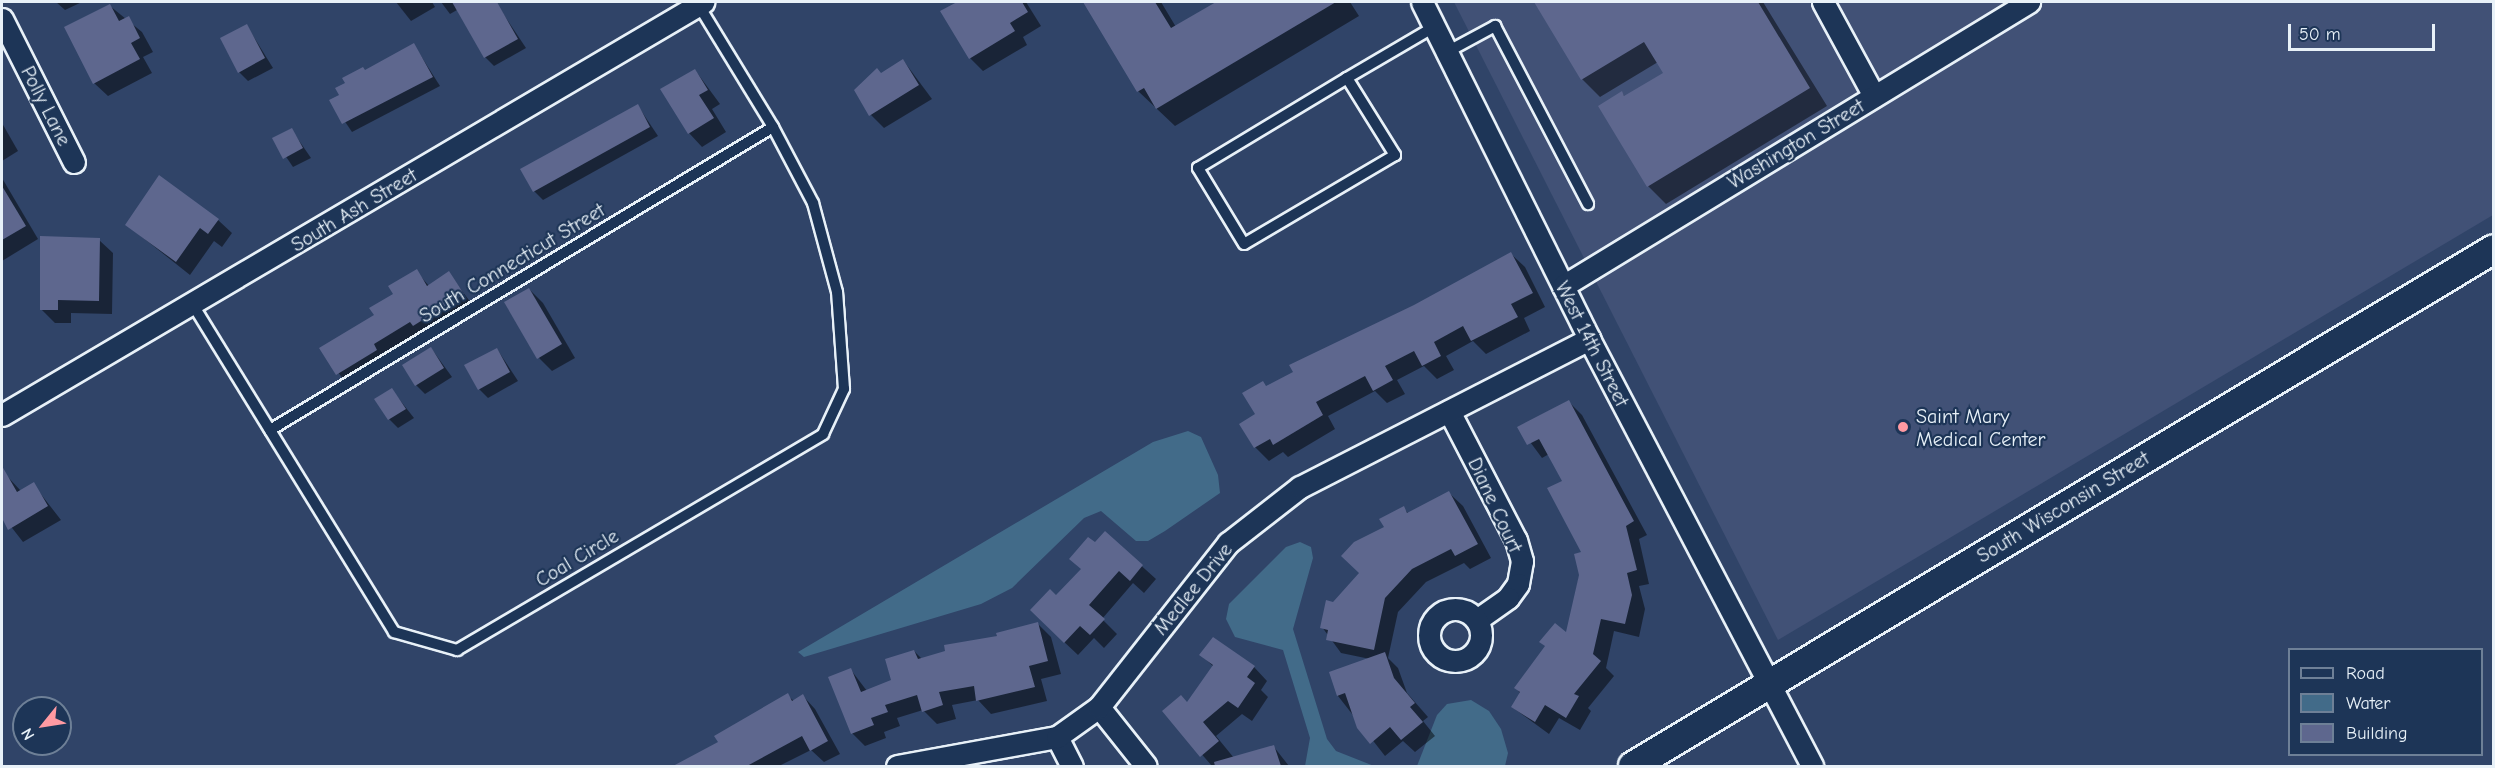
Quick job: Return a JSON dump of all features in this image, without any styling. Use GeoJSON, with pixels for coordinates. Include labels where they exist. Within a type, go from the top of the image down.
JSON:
{"type":"FeatureCollection","features":[{"type":"Feature","properties":{"kind":"street","name":"West 14th Street"},"geometry":{"type":"LineString","coordinates":[[1422,2],[1589,339],[1812,766]]}},
{"type":"Feature","properties":{"kind":"street"},"geometry":{"type":"LineString","coordinates":[[1823,2],[1874,96]]}},
{"type":"Feature","properties":{"kind":"street","name":"Washington Street"},"geometry":{"type":"LineString","coordinates":[[1563,286],[2029,2]]}},
{"type":"Feature","properties":{"kind":"street","name":"South Ash Street"},"geometry":{"type":"LineString","coordinates":[[2,415],[193,305],[701,3]]}},
{"type":"Feature","properties":{"kind":"street","name":"Polly Lane"},"geometry":{"type":"LineString","coordinates":[[2,19],[74,162]]}},
{"type":"Feature","properties":{"kind":"street","name":"South Wisconsin Street"},"geometry":{"type":"LineString","coordinates":[[1633,766],[2493,249]]}},
{"type":"Feature","properties":{"kind":"street","name":"Medlee Drive"},"geometry":{"type":"LineString","coordinates":[[897,766],[1057,737],[1099,708],[1228,543],[1300,487],[1589,339]]}},
{"type":"Feature","properties":{"kind":"street","name":"Diane Court"},"geometry":{"type":"LineString","coordinates":[[1449,411],[1516,540],[1522,561],[1518,584],[1508,598],[1477,620]]}},
{"type":"Feature","properties":{"kind":"street"},"geometry":{"type":"LineString","coordinates":[[1099,708],[1146,766]]}},
{"type":"Feature","properties":{"kind":"street"},"geometry":{"type":"LineString","coordinates":[[1057,737],[1072,766]]}},
{"type":"Feature","properties":{"kind":"lane","name":"Coal Circle"},"geometry":{"type":"LineString","coordinates":[[193,305],[393,632],[457,650],[823,434],[844,389],[837,292],[813,203],[773,127],[701,3]]}},
{"type":"Feature","properties":{"kind":"lane"},"geometry":{"type":"LineString","coordinates":[[1447,52],[1495,26],[1588,204]]}},
{"type":"Feature","properties":{"kind":"lane"},"geometry":{"type":"LineString","coordinates":[[1347,78],[1395,155],[1244,244],[1198,168],[1347,78],[1434,27]]}},
{"type":"Feature","properties":{"kind":"lane","name":"South Connecticut Street"},"geometry":{"type":"LineString","coordinates":[[270,430],[773,127]]}},
{"type":"Feature","properties":{"kind":"shaded area","name":"Saint Mary Medical Center"},"geometry":{"type":"Polygon","coordinates":[[[1454,2],[2493,2],[2493,215],[1778,640],[1454,2]]]}},
{"type":"Feature","properties":{"kind":"water"},"geometry":{"type":"Polygon","coordinates":[[[1188,431],[1201,437],[1218,475],[1220,493],[1148,541],[1136,541],[1101,511],[1084,518],[1012,588],[981,604],[804,657],[798,652],[1153,442],[1188,431]]]}},
{"type":"Feature","properties":{"kind":"water"},"geometry":{"type":"Polygon","coordinates":[[[1300,542],[1311,547],[1313,558],[1293,629],[1327,739],[1336,751],[1374,766],[1305,766],[1310,738],[1283,650],[1235,637],[1226,619],[1229,604],[1286,547],[1300,542]]]}},
{"type":"Feature","properties":{"kind":"water"},"geometry":{"type":"Polygon","coordinates":[[[1471,700],[1489,711],[1501,729],[1508,753],[1505,766],[1417,766],[1437,715],[1447,704],[1471,700]]]}},
{"type":"Feature","properties":{"kind":"building"},"geometry":{"type":"Polygon","coordinates":[[[452,2],[497,2],[518,39],[484,58],[452,2]]]}},
{"type":"Feature","properties":{"kind":"building"},"geometry":{"type":"Polygon","coordinates":[[[957,2],[1022,2],[1028,12],[1010,23],[1015,31],[969,59],[940,11],[957,2]]]}},
{"type":"Feature","properties":{"kind":"building"},"geometry":{"type":"Polygon","coordinates":[[[1083,2],[1155,2],[1171,28],[1216,2],[1336,2],[1156,109],[1144,88],[1137,92],[1083,2]]]}},
{"type":"Feature","properties":{"kind":"building"},"geometry":{"type":"Polygon","coordinates":[[[1534,2],[1758,2],[1810,88],[1647,187],[1598,106],[1622,91],[1624,96],[1663,73],[1644,42],[1581,80],[1534,2]]]}},
{"type":"Feature","properties":{"kind":"building"},"geometry":{"type":"Polygon","coordinates":[[[110,4],[119,21],[129,16],[140,38],[131,43],[140,59],[93,84],[64,27],[110,4]]]}},
{"type":"Feature","properties":{"kind":"building"},"geometry":{"type":"Polygon","coordinates":[[[247,24],[265,58],[238,73],[220,38],[247,24]]]}},
{"type":"Feature","properties":{"kind":"building"},"geometry":{"type":"Polygon","coordinates":[[[414,43],[433,77],[342,124],[329,100],[339,95],[335,88],[345,83],[342,78],[363,67],[365,70],[414,43]]]}},
{"type":"Feature","properties":{"kind":"building"},"geometry":{"type":"Polygon","coordinates":[[[903,59],[919,85],[869,116],[854,90],[877,68],[881,73],[903,59]]]}},
{"type":"Feature","properties":{"kind":"building"},"geometry":{"type":"Polygon","coordinates":[[[695,69],[708,90],[699,95],[714,118],[688,134],[660,89],[695,69]]]}},
{"type":"Feature","properties":{"kind":"building"},"geometry":{"type":"Polygon","coordinates":[[[638,104],[650,127],[533,192],[520,169],[638,104]]]}},
{"type":"Feature","properties":{"kind":"building"},"geometry":{"type":"Polygon","coordinates":[[[292,128],[303,148],[283,159],[272,138],[292,128]]]}},
{"type":"Feature","properties":{"kind":"building"},"geometry":{"type":"Polygon","coordinates":[[[159,175],[219,219],[208,234],[200,228],[176,262],[125,225],[159,175]]]}},
{"type":"Feature","properties":{"kind":"building"},"geometry":{"type":"Polygon","coordinates":[[[2,186],[26,226],[2,240],[2,186]]]}},
{"type":"Feature","properties":{"kind":"building"},"geometry":{"type":"Polygon","coordinates":[[[40,236],[100,238],[99,301],[58,300],[58,310],[40,310],[40,236]]]}},
{"type":"Feature","properties":{"kind":"building"},"geometry":{"type":"Polygon","coordinates":[[[1511,252],[1533,293],[1511,304],[1518,317],[1471,341],[1463,326],[1434,342],[1441,356],[1422,366],[1414,351],[1385,366],[1393,380],[1373,391],[1365,376],[1316,402],[1323,415],[1273,445],[1270,439],[1254,448],[1239,424],[1255,414],[1242,393],[1263,381],[1266,386],[1293,372],[1289,365],[1414,305],[1511,252]]]}},
{"type":"Feature","properties":{"kind":"building"},"geometry":{"type":"Polygon","coordinates":[[[417,269],[427,286],[449,271],[464,294],[413,326],[410,322],[374,344],[377,350],[336,375],[319,348],[374,315],[369,308],[393,294],[388,286],[417,269]]]}},
{"type":"Feature","properties":{"kind":"building"},"geometry":{"type":"Polygon","coordinates":[[[529,288],[562,344],[537,359],[504,302],[529,288]]]}},
{"type":"Feature","properties":{"kind":"building"},"geometry":{"type":"Polygon","coordinates":[[[431,347],[444,368],[415,386],[402,365],[431,347]]]}},
{"type":"Feature","properties":{"kind":"building"},"geometry":{"type":"Polygon","coordinates":[[[497,348],[510,372],[478,390],[464,365],[497,348]]]}},
{"type":"Feature","properties":{"kind":"building"},"geometry":{"type":"Polygon","coordinates":[[[392,388],[406,409],[388,420],[374,399],[392,388]]]}},
{"type":"Feature","properties":{"kind":"building"},"geometry":{"type":"Polygon","coordinates":[[[1569,400],[1634,521],[1626,526],[1637,570],[1627,573],[1632,595],[1625,624],[1601,619],[1593,654],[1601,661],[1574,694],[1579,696],[1566,718],[1545,705],[1535,722],[1511,707],[1520,692],[1514,688],[1545,646],[1539,642],[1555,623],[1566,632],[1579,575],[1574,554],[1581,552],[1547,488],[1562,481],[1539,439],[1527,445],[1517,427],[1569,400]]]}},
{"type":"Feature","properties":{"kind":"building"},"geometry":{"type":"Polygon","coordinates":[[[2,466],[17,492],[34,482],[48,506],[8,530],[2,518],[2,466]]]}},
{"type":"Feature","properties":{"kind":"building"},"geometry":{"type":"Polygon","coordinates":[[[1449,491],[1478,544],[1455,556],[1451,549],[1412,569],[1385,598],[1374,650],[1326,640],[1328,630],[1320,628],[1326,600],[1333,602],[1359,573],[1341,556],[1354,542],[1384,527],[1379,519],[1404,506],[1407,513],[1449,491]]]}},
{"type":"Feature","properties":{"kind":"building"},"geometry":{"type":"Polygon","coordinates":[[[1105,531],[1143,565],[1130,581],[1119,571],[1089,605],[1105,619],[1090,635],[1080,626],[1064,643],[1030,610],[1050,589],[1056,595],[1081,569],[1069,559],[1088,537],[1095,542],[1105,531]]]}},
{"type":"Feature","properties":{"kind":"building"},"geometry":{"type":"Polygon","coordinates":[[[1038,622],[1048,661],[1029,666],[1035,687],[976,701],[974,686],[939,692],[943,705],[922,712],[917,695],[885,705],[888,712],[871,718],[874,725],[851,734],[828,677],[851,668],[861,692],[891,680],[885,659],[914,650],[918,659],[945,651],[944,645],[997,636],[996,633],[1038,622]]]}},
{"type":"Feature","properties":{"kind":"building"},"geometry":{"type":"Polygon","coordinates":[[[1213,637],[1255,666],[1247,677],[1255,683],[1238,708],[1228,701],[1203,722],[1219,741],[1200,757],[1162,711],[1181,695],[1187,702],[1213,665],[1199,655],[1213,637]]]}},
{"type":"Feature","properties":{"kind":"building"},"geometry":{"type":"Polygon","coordinates":[[[1385,652],[1394,678],[1415,703],[1410,707],[1423,722],[1401,740],[1390,727],[1370,744],[1357,728],[1345,693],[1337,696],[1329,672],[1385,652]]]}},
{"type":"Feature","properties":{"kind":"building"},"geometry":{"type":"Polygon","coordinates":[[[788,693],[792,701],[803,694],[828,741],[810,751],[802,736],[747,766],[673,766],[718,742],[714,736],[788,693]]]}},
{"type":"Feature","properties":{"kind":"building"},"geometry":{"type":"Polygon","coordinates":[[[1274,745],[1281,766],[1215,766],[1214,762],[1274,745]]]}},
{"type":"Feature","properties":{"kind":"place","name":"Saint Mary Medical Center"},"geometry":{"type":"Point","coordinates":[1903,427]}}]}
